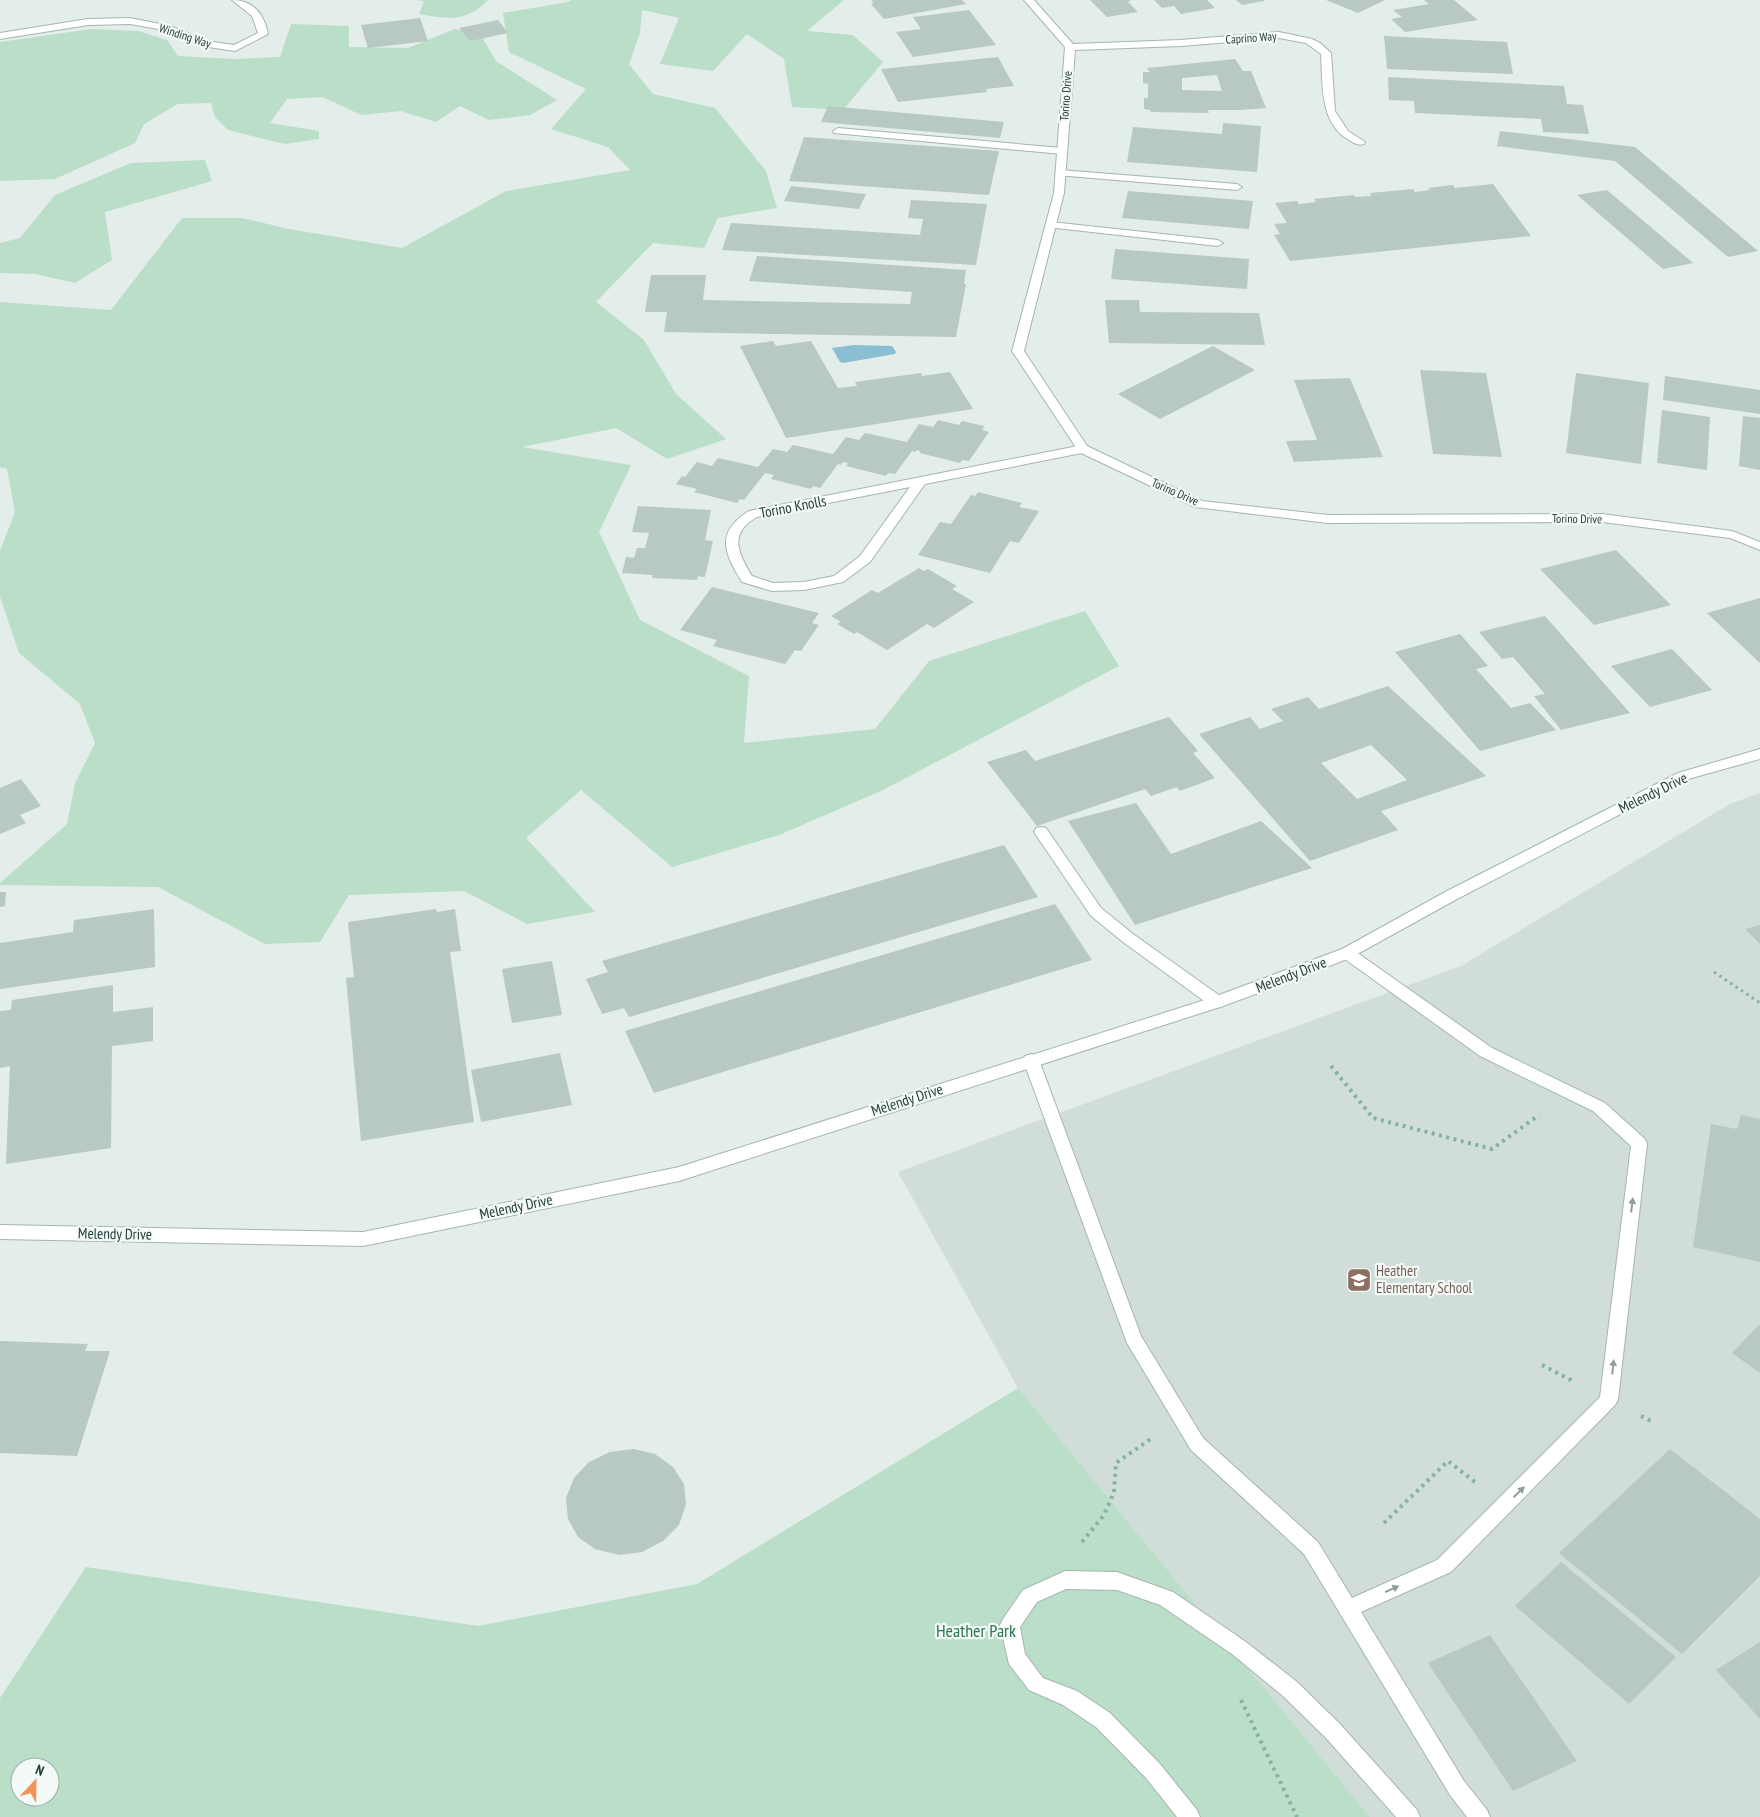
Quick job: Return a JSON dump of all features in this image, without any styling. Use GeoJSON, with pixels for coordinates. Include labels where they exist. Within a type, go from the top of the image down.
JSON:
{"type":"FeatureCollection","features":[{"type":"Feature","properties":{"kind":"street","name":"Winding Way"},"geometry":{"type":"LineString","coordinates":[[0,36],[88,22],[130,22],[167,28],[205,44],[236,48],[263,34],[261,22],[249,8],[237,0]]}},
{"type":"Feature","properties":{"kind":"street"},"geometry":{"type":"LineString","coordinates":[[1029,0],[1070,47]]}},
{"type":"Feature","properties":{"kind":"street","name":"Caprino Way"},"geometry":{"type":"LineString","coordinates":[[1070,47],[1181,43],[1279,35],[1309,41],[1326,53],[1330,111],[1344,133],[1360,142]]}},
{"type":"Feature","properties":{"kind":"street","name":"Torino Drive"},"geometry":{"type":"LineString","coordinates":[[1070,47],[1059,193],[1018,351],[1083,449],[1199,504],[1328,519],[1602,518],[1732,535],[1760,546]]}},
{"type":"Feature","properties":{"kind":"street"},"geometry":{"type":"LineString","coordinates":[[838,131],[1062,152]]}},
{"type":"Feature","properties":{"kind":"street"},"geometry":{"type":"LineString","coordinates":[[1060,173],[1237,188]]}},
{"type":"Feature","properties":{"kind":"street"},"geometry":{"type":"LineString","coordinates":[[1051,225],[1218,243]]}},
{"type":"Feature","properties":{"kind":"street","name":"Torino Knolls"},"geometry":{"type":"LineString","coordinates":[[920,482],[865,559],[838,579],[804,586],[772,587],[747,579],[734,558],[732,539],[739,523],[753,514],[1083,449]]}},
{"type":"Feature","properties":{"kind":"street","name":"Melendy Drive"},"geometry":{"type":"LineString","coordinates":[[0,1232],[363,1239],[679,1174],[1217,1002],[1294,974],[1347,953],[1683,776],[1760,754]]}},
{"type":"Feature","properties":{"kind":"street"},"geometry":{"type":"LineString","coordinates":[[1041,832],[1074,884],[1096,912],[1128,938],[1217,1002]]}},
{"type":"Feature","properties":{"kind":"street"},"geometry":{"type":"LineString","coordinates":[[1347,953],[1486,1052],[1600,1107],[1639,1144],[1609,1400],[1444,1566],[1347,1609]]}},
{"type":"Feature","properties":{"kind":"street"},"geometry":{"type":"LineString","coordinates":[[1031,1060],[1134,1338],[1197,1444],[1311,1548],[1457,1788],[1480,1817]]}},
{"type":"Feature","properties":{"kind":"street"},"geometry":{"type":"LineString","coordinates":[[1190,1817],[1152,1771],[1103,1720],[1070,1698],[1036,1684],[1016,1658],[1010,1625],[1030,1596],[1064,1572],[1117,1581],[1166,1598],[1204,1623],[1290,1689],[1332,1731],[1410,1817]]}},
{"type":"Feature","properties":{"kind":"path"},"geometry":{"type":"LineString","coordinates":[[1714,972],[1760,1003]]}},
{"type":"Feature","properties":{"kind":"path"},"geometry":{"type":"LineString","coordinates":[[1331,1066],[1373,1118],[1492,1149],[1544,1112],[1559,1124],[1585,1100]]}},
{"type":"Feature","properties":{"kind":"path"},"geometry":{"type":"LineString","coordinates":[[1064,1572],[1104,1515],[1114,1492],[1116,1463],[1182,1417]]}},
{"type":"Feature","properties":{"kind":"path"},"geometry":{"type":"LineString","coordinates":[[1384,1523],[1448,1461],[1505,1505]]}},
{"type":"Feature","properties":{"kind":"path"},"geometry":{"type":"LineString","coordinates":[[1238,1694],[1297,1817]]}},
{"type":"Feature","properties":{"kind":"shaded area","name":"Heather Elementary School"},"geometry":{"type":"Polygon","coordinates":[[[1760,793],[1760,1817],[1370,1817],[1018,1388],[898,1172],[1461,966],[1730,804],[1760,793]]]}},
{"type":"Feature","properties":{"kind":"green space"},"geometry":{"type":"Polygon","coordinates":[[[416,0],[488,0],[472,13],[448,18],[419,14],[424,1],[416,0]]]}},
{"type":"Feature","properties":{"kind":"green space"},"geometry":{"type":"Polygon","coordinates":[[[571,0],[844,0],[807,31],[853,35],[883,62],[843,110],[792,107],[784,59],[747,34],[713,71],[660,64],[679,18],[642,10],[640,33],[629,64],[653,94],[715,108],[766,171],[777,208],[718,218],[704,248],[653,243],[596,302],[644,340],[676,394],[726,439],[667,459],[616,428],[522,447],[631,465],[599,532],[640,620],[749,676],[744,743],[875,729],[929,661],[1085,611],[1119,666],[883,790],[779,835],[672,867],[581,790],[526,838],[595,912],[527,924],[464,891],[349,895],[320,942],[265,944],[158,887],[0,885],[67,824],[75,783],[95,743],[80,704],[19,653],[0,597],[0,551],[15,512],[7,469],[0,467],[0,302],[111,310],[182,218],[242,218],[289,229],[402,248],[506,191],[630,170],[608,147],[551,129],[586,89],[509,52],[503,13],[571,0]]]}},
{"type":"Feature","properties":{"kind":"green space"},"geometry":{"type":"Polygon","coordinates":[[[291,24],[349,26],[349,47],[408,48],[455,29],[481,35],[496,61],[557,100],[530,115],[489,120],[460,106],[436,122],[401,111],[361,115],[323,97],[287,99],[270,123],[319,131],[319,139],[285,144],[228,130],[215,117],[211,103],[178,104],[144,124],[135,143],[55,179],[0,181],[0,42],[91,29],[138,31],[167,40],[178,56],[235,59],[280,57],[291,24]]]}},
{"type":"Feature","properties":{"kind":"green space"},"geometry":{"type":"Polygon","coordinates":[[[205,160],[212,181],[105,212],[112,260],[75,283],[36,274],[0,273],[0,243],[20,238],[55,195],[131,163],[205,160]]]}},
{"type":"Feature","properties":{"kind":"green space","name":"Heather Park"},"geometry":{"type":"Polygon","coordinates":[[[1018,1388],[1370,1817],[0,1817],[0,1698],[86,1567],[478,1626],[697,1584],[1018,1388]]]}},
{"type":"Feature","properties":{"kind":"water"},"geometry":{"type":"Polygon","coordinates":[[[854,345],[892,346],[896,352],[895,354],[843,363],[840,362],[832,348],[854,345]]]}},
{"type":"Feature","properties":{"kind":"building"},"geometry":{"type":"Polygon","coordinates":[[[871,0],[962,0],[966,4],[884,19],[871,4],[874,3],[871,0]]]}},
{"type":"Feature","properties":{"kind":"building"},"geometry":{"type":"Polygon","coordinates":[[[1090,0],[1131,0],[1128,2],[1138,12],[1107,17],[1090,0]]]}},
{"type":"Feature","properties":{"kind":"building"},"geometry":{"type":"Polygon","coordinates":[[[1154,0],[1207,0],[1215,8],[1181,14],[1174,6],[1162,8],[1154,0]]]}},
{"type":"Feature","properties":{"kind":"building"},"geometry":{"type":"Polygon","coordinates":[[[1236,0],[1264,0],[1264,1],[1242,5],[1236,0]]]}},
{"type":"Feature","properties":{"kind":"building"},"geometry":{"type":"Polygon","coordinates":[[[1326,0],[1385,0],[1358,13],[1326,0]]]}},
{"type":"Feature","properties":{"kind":"building"},"geometry":{"type":"Polygon","coordinates":[[[1424,0],[1454,0],[1478,20],[1405,32],[1391,19],[1402,17],[1393,10],[1429,4],[1424,0]]]}},
{"type":"Feature","properties":{"kind":"building"},"geometry":{"type":"Polygon","coordinates":[[[969,10],[996,45],[913,57],[896,32],[921,29],[913,17],[969,10]]]}},
{"type":"Feature","properties":{"kind":"building"},"geometry":{"type":"Polygon","coordinates":[[[420,18],[428,41],[368,48],[361,25],[420,18]]]}},
{"type":"Feature","properties":{"kind":"building"},"geometry":{"type":"Polygon","coordinates":[[[498,20],[508,33],[470,41],[459,28],[498,20]]]}},
{"type":"Feature","properties":{"kind":"building"},"geometry":{"type":"Polygon","coordinates":[[[1384,36],[1507,42],[1513,74],[1387,69],[1384,36]]]}},
{"type":"Feature","properties":{"kind":"building"},"geometry":{"type":"Polygon","coordinates":[[[998,57],[1014,86],[986,89],[987,92],[898,102],[881,69],[998,57]]]}},
{"type":"Feature","properties":{"kind":"building"},"geometry":{"type":"Polygon","coordinates":[[[1235,59],[1243,71],[1251,71],[1266,108],[1208,110],[1209,113],[1151,112],[1144,109],[1144,98],[1148,98],[1148,84],[1143,83],[1143,72],[1150,72],[1147,68],[1235,59]],[[1217,75],[1182,78],[1182,90],[1222,91],[1217,75]]]}},
{"type":"Feature","properties":{"kind":"building"},"geometry":{"type":"Polygon","coordinates":[[[1388,77],[1564,86],[1567,104],[1583,105],[1589,134],[1543,132],[1541,119],[1415,113],[1414,101],[1389,100],[1388,77]]]}},
{"type":"Feature","properties":{"kind":"building"},"geometry":{"type":"Polygon","coordinates":[[[828,106],[1004,122],[1000,138],[821,122],[828,106]]]}},
{"type":"Feature","properties":{"kind":"building"},"geometry":{"type":"Polygon","coordinates":[[[1223,123],[1261,126],[1257,172],[1127,162],[1133,127],[1222,134],[1223,123]]]}},
{"type":"Feature","properties":{"kind":"building"},"geometry":{"type":"Polygon","coordinates":[[[1500,131],[1635,147],[1758,251],[1728,257],[1615,161],[1497,146],[1500,131]]]}},
{"type":"Feature","properties":{"kind":"building"},"geometry":{"type":"Polygon","coordinates":[[[804,137],[999,151],[989,195],[789,181],[804,137]]]}},
{"type":"Feature","properties":{"kind":"building"},"geometry":{"type":"Polygon","coordinates":[[[1493,184],[1531,236],[1290,261],[1274,235],[1280,234],[1274,224],[1287,223],[1275,203],[1297,201],[1299,204],[1316,202],[1314,199],[1354,195],[1355,197],[1371,196],[1370,193],[1413,189],[1415,192],[1430,190],[1428,188],[1453,185],[1455,188],[1493,184]]]}},
{"type":"Feature","properties":{"kind":"building"},"geometry":{"type":"Polygon","coordinates":[[[791,186],[866,194],[859,209],[784,201],[791,186]]]}},
{"type":"Feature","properties":{"kind":"building"},"geometry":{"type":"Polygon","coordinates":[[[1607,190],[1693,263],[1663,269],[1577,195],[1607,190]]]}},
{"type":"Feature","properties":{"kind":"building"},"geometry":{"type":"Polygon","coordinates":[[[1128,191],[1253,201],[1249,229],[1122,218],[1128,191]]]}},
{"type":"Feature","properties":{"kind":"building"},"geometry":{"type":"Polygon","coordinates":[[[911,200],[987,204],[976,265],[722,250],[731,223],[920,235],[923,219],[908,218],[911,200]]]}},
{"type":"Feature","properties":{"kind":"building"},"geometry":{"type":"Polygon","coordinates":[[[1115,249],[1249,259],[1247,289],[1111,279],[1115,249]]]}},
{"type":"Feature","properties":{"kind":"building"},"geometry":{"type":"Polygon","coordinates":[[[757,256],[966,270],[964,284],[966,284],[956,337],[664,332],[667,312],[645,312],[651,275],[706,275],[703,300],[910,304],[912,292],[749,281],[757,256]]]}},
{"type":"Feature","properties":{"kind":"building"},"geometry":{"type":"Polygon","coordinates":[[[1105,300],[1139,300],[1140,312],[1259,313],[1265,345],[1109,343],[1105,300]]]}},
{"type":"Feature","properties":{"kind":"building"},"geometry":{"type":"Polygon","coordinates":[[[773,341],[776,346],[811,341],[838,388],[857,386],[855,382],[921,373],[922,376],[950,372],[973,409],[786,438],[740,346],[773,341]]]}},
{"type":"Feature","properties":{"kind":"building"},"geometry":{"type":"Polygon","coordinates":[[[1213,346],[1255,370],[1160,419],[1118,394],[1213,346]]]}},
{"type":"Feature","properties":{"kind":"building"},"geometry":{"type":"Polygon","coordinates":[[[1420,370],[1486,373],[1502,457],[1433,454],[1420,370]]]}},
{"type":"Feature","properties":{"kind":"building"},"geometry":{"type":"Polygon","coordinates":[[[1576,373],[1649,383],[1641,464],[1566,453],[1576,373]]]}},
{"type":"Feature","properties":{"kind":"building"},"geometry":{"type":"Polygon","coordinates":[[[1665,376],[1760,390],[1760,414],[1663,400],[1665,376]]]}},
{"type":"Feature","properties":{"kind":"building"},"geometry":{"type":"Polygon","coordinates":[[[1350,378],[1383,457],[1294,462],[1286,441],[1317,440],[1294,380],[1350,378]]]}},
{"type":"Feature","properties":{"kind":"building"},"geometry":{"type":"Polygon","coordinates":[[[1662,410],[1710,417],[1707,470],[1657,463],[1662,410]]]}},
{"type":"Feature","properties":{"kind":"building"},"geometry":{"type":"Polygon","coordinates":[[[1743,416],[1760,418],[1760,470],[1739,466],[1743,416]]]}},
{"type":"Feature","properties":{"kind":"building"},"geometry":{"type":"Polygon","coordinates":[[[938,420],[959,425],[962,421],[984,426],[982,430],[989,432],[969,461],[962,460],[960,463],[920,453],[917,450],[915,452],[912,451],[895,474],[888,473],[886,476],[846,466],[848,463],[842,462],[841,465],[838,464],[820,488],[813,486],[811,489],[771,479],[774,475],[765,473],[744,500],[740,499],[737,503],[694,492],[697,489],[676,484],[682,476],[685,477],[697,462],[712,466],[718,458],[758,467],[773,449],[787,452],[793,445],[833,454],[846,437],[859,440],[865,433],[907,442],[919,424],[933,427],[938,420]]]}},
{"type":"Feature","properties":{"kind":"building"},"geometry":{"type":"Polygon","coordinates":[[[978,492],[1022,503],[1019,507],[1039,511],[1019,543],[1010,541],[990,573],[918,555],[940,522],[951,524],[971,495],[975,496],[978,492]]]}},
{"type":"Feature","properties":{"kind":"building"},"geometry":{"type":"Polygon","coordinates":[[[638,506],[711,510],[705,540],[713,541],[705,577],[698,576],[697,580],[652,578],[653,575],[622,573],[626,557],[634,558],[637,548],[645,548],[649,533],[632,532],[638,506]]]}},
{"type":"Feature","properties":{"kind":"building"},"geometry":{"type":"Polygon","coordinates":[[[1616,550],[1671,605],[1594,625],[1540,569],[1616,550]]]}},
{"type":"Feature","properties":{"kind":"building"},"geometry":{"type":"Polygon","coordinates":[[[919,568],[924,571],[928,569],[957,586],[952,589],[974,602],[934,628],[927,624],[887,650],[857,632],[854,634],[837,624],[841,622],[831,616],[872,590],[878,593],[919,568]]]}},
{"type":"Feature","properties":{"kind":"building"},"geometry":{"type":"Polygon","coordinates":[[[712,587],[819,613],[812,623],[819,625],[801,651],[795,650],[785,664],[713,646],[717,640],[680,630],[712,587]]]}},
{"type":"Feature","properties":{"kind":"building"},"geometry":{"type":"Polygon","coordinates":[[[1760,598],[1760,663],[1707,613],[1760,598]]]}},
{"type":"Feature","properties":{"kind":"building"},"geometry":{"type":"Polygon","coordinates":[[[1545,616],[1630,713],[1561,730],[1534,696],[1545,694],[1513,657],[1502,659],[1479,632],[1545,616]]]}},
{"type":"Feature","properties":{"kind":"building"},"geometry":{"type":"Polygon","coordinates":[[[1460,634],[1488,666],[1476,669],[1511,708],[1530,703],[1556,730],[1480,751],[1395,652],[1460,634]]]}},
{"type":"Feature","properties":{"kind":"building"},"geometry":{"type":"Polygon","coordinates":[[[1672,649],[1712,690],[1650,707],[1611,666],[1672,649]]]}},
{"type":"Feature","properties":{"kind":"building"},"geometry":{"type":"Polygon","coordinates":[[[1388,686],[1486,776],[1381,811],[1398,830],[1310,861],[1199,734],[1250,717],[1260,729],[1283,721],[1271,709],[1308,697],[1319,709],[1388,686]],[[1371,745],[1321,763],[1357,799],[1407,780],[1371,745]]]}},
{"type":"Feature","properties":{"kind":"building"},"geometry":{"type":"Polygon","coordinates":[[[1169,717],[1198,751],[1193,753],[1215,778],[1180,791],[1177,787],[1151,796],[1145,789],[1037,826],[987,762],[1026,750],[1035,761],[1169,717]]]}},
{"type":"Feature","properties":{"kind":"building"},"geometry":{"type":"Polygon","coordinates":[[[21,779],[41,806],[20,815],[26,823],[0,834],[0,788],[21,779]]]}},
{"type":"Feature","properties":{"kind":"building"},"geometry":{"type":"Polygon","coordinates":[[[1136,803],[1171,854],[1261,821],[1312,868],[1135,925],[1068,821],[1136,803]]]}},
{"type":"Feature","properties":{"kind":"building"},"geometry":{"type":"Polygon","coordinates":[[[1004,845],[1038,897],[629,1017],[624,1008],[602,1014],[586,979],[608,972],[602,961],[1004,845]]]}},
{"type":"Feature","properties":{"kind":"building"},"geometry":{"type":"Polygon","coordinates":[[[0,892],[6,892],[5,906],[0,907],[0,892]]]}},
{"type":"Feature","properties":{"kind":"building"},"geometry":{"type":"Polygon","coordinates":[[[1055,904],[1092,960],[654,1093],[625,1031],[1055,904]]]}},
{"type":"Feature","properties":{"kind":"building"},"geometry":{"type":"Polygon","coordinates":[[[154,909],[155,967],[0,989],[0,943],[73,932],[74,920],[154,909]]]}},
{"type":"Feature","properties":{"kind":"building"},"geometry":{"type":"Polygon","coordinates":[[[436,909],[437,912],[455,909],[461,951],[450,952],[474,1122],[361,1141],[346,978],[354,977],[348,922],[436,909]]]}},
{"type":"Feature","properties":{"kind":"building"},"geometry":{"type":"Polygon","coordinates":[[[1760,925],[1760,944],[1745,929],[1760,925]]]}},
{"type":"Feature","properties":{"kind":"building"},"geometry":{"type":"Polygon","coordinates":[[[552,961],[562,1015],[512,1023],[502,969],[552,961]]]}},
{"type":"Feature","properties":{"kind":"building"},"geometry":{"type":"Polygon","coordinates":[[[113,985],[113,1012],[153,1007],[153,1041],[112,1046],[111,1148],[6,1164],[10,1066],[0,1068],[0,1011],[11,1010],[12,1000],[113,985]]]}},
{"type":"Feature","properties":{"kind":"building"},"geometry":{"type":"Polygon","coordinates":[[[560,1053],[572,1105],[481,1122],[471,1070],[560,1053]]]}},
{"type":"Feature","properties":{"kind":"building"},"geometry":{"type":"Polygon","coordinates":[[[1741,1115],[1760,1119],[1760,1262],[1693,1247],[1711,1124],[1737,1129],[1741,1115]]]}},
{"type":"Feature","properties":{"kind":"building"},"geometry":{"type":"Polygon","coordinates":[[[1760,1324],[1760,1373],[1732,1353],[1760,1324]]]}},
{"type":"Feature","properties":{"kind":"building"},"geometry":{"type":"Polygon","coordinates":[[[0,1341],[88,1344],[85,1351],[110,1351],[77,1456],[0,1453],[0,1341]]]}},
{"type":"Feature","properties":{"kind":"building"},"geometry":{"type":"Polygon","coordinates":[[[634,1449],[655,1454],[673,1467],[684,1484],[686,1504],[679,1525],[663,1541],[642,1552],[619,1555],[595,1549],[578,1537],[568,1519],[566,1498],[574,1478],[589,1462],[610,1452],[634,1449]]]}},
{"type":"Feature","properties":{"kind":"building"},"geometry":{"type":"Polygon","coordinates":[[[1670,1449],[1760,1519],[1760,1576],[1682,1654],[1559,1553],[1670,1449]]]}},
{"type":"Feature","properties":{"kind":"building"},"geometry":{"type":"Polygon","coordinates":[[[1561,1562],[1676,1657],[1629,1704],[1515,1606],[1561,1562]]]}},
{"type":"Feature","properties":{"kind":"building"},"geometry":{"type":"Polygon","coordinates":[[[1490,1635],[1577,1761],[1513,1791],[1428,1663],[1490,1635]]]}},
{"type":"Feature","properties":{"kind":"building"},"geometry":{"type":"Polygon","coordinates":[[[1760,1642],[1760,1719],[1716,1670],[1760,1642]]]}},
{"type":"Feature","properties":{"kind":"place","name":"Heather Elementary School"},"geometry":{"type":"Point","coordinates":[1359,1280]}}]}
